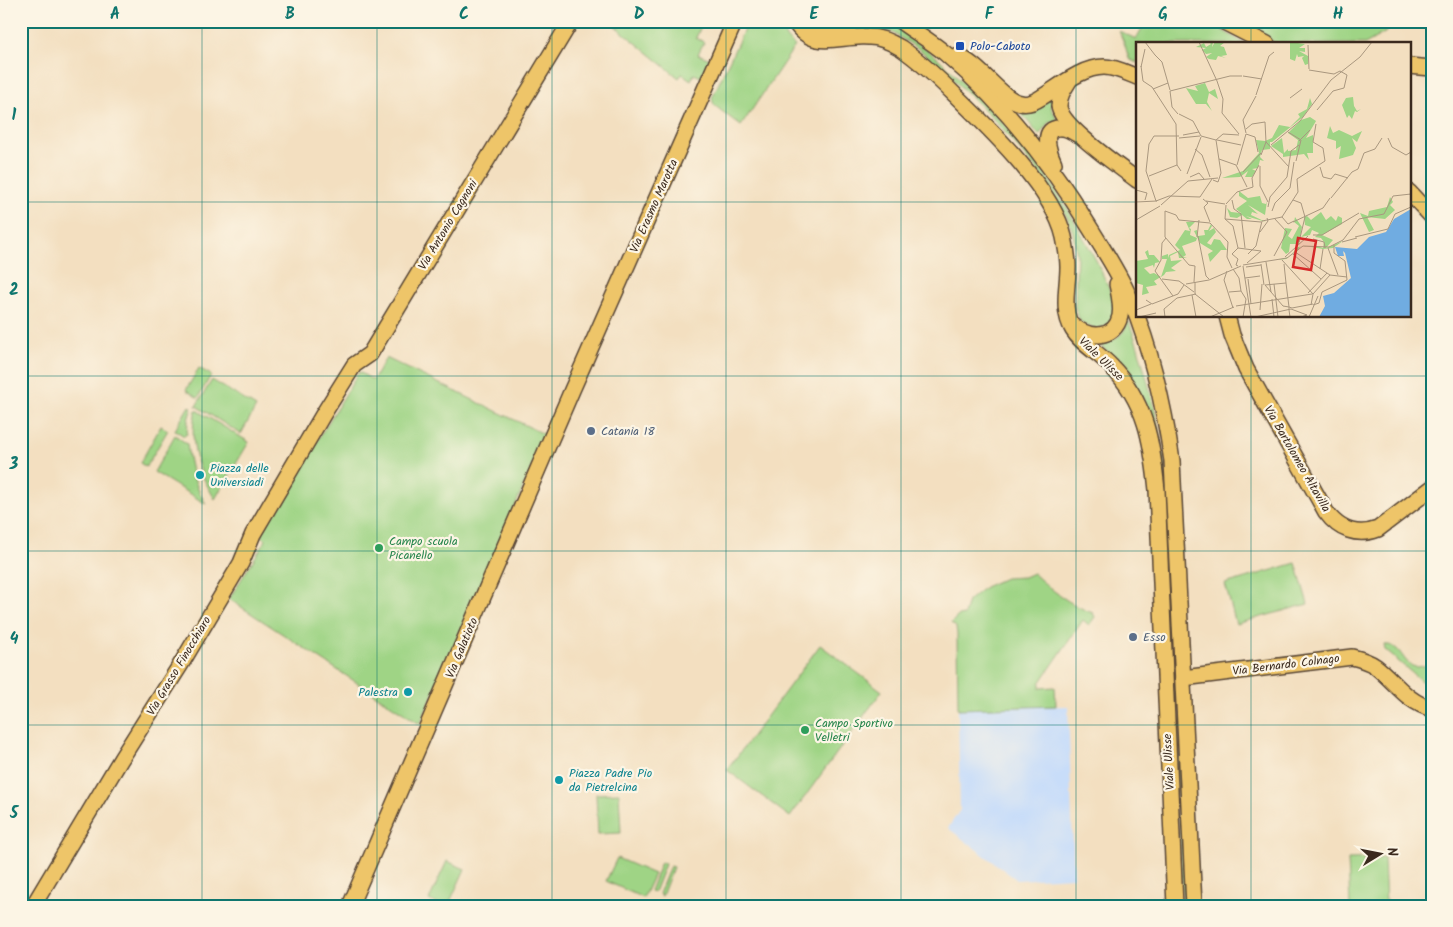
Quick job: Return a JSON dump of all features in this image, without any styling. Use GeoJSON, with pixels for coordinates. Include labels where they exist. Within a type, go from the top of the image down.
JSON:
{"type":"FeatureCollection","features":[{"type":"Feature","properties":{"kind":"main road","name":"Via Antonio Cagnoni"},"geometry":{"type":"LineString","coordinates":[[318,423],[354,365],[370,354],[571,21]]}},
{"type":"Feature","properties":{"kind":"main road","name":"Via Erasmo Marotta"},"geometry":{"type":"LineString","coordinates":[[572,390],[735,21]]}},
{"type":"Feature","properties":{"kind":"main road"},"geometry":{"type":"LineString","coordinates":[[794,21],[802,32],[810,37],[822,40],[831,41],[868,36]]}},
{"type":"Feature","properties":{"kind":"main road"},"geometry":{"type":"LineString","coordinates":[[813,21],[820,27],[829,30],[883,39],[897,46],[924,66],[983,121],[1031,177],[1052,208],[1063,236],[1068,258],[1066,303],[1068,320],[1076,328],[1092,336],[1106,333],[1117,324],[1120,315],[1121,306],[1114,267]]}},
{"type":"Feature","properties":{"kind":"main road","name":"Viale Ulisse"},"geometry":{"type":"LineString","coordinates":[[900,21],[946,53],[1007,112],[1042,155],[1071,196],[1114,267],[1136,314]]}},
{"type":"Feature","properties":{"kind":"main road"},"geometry":{"type":"LineString","coordinates":[[1228,25],[1263,42]]}},
{"type":"Feature","properties":{"kind":"main road"},"geometry":{"type":"LineString","coordinates":[[946,53],[966,59],[1010,98],[1020,103],[1037,100],[1080,73],[1103,67],[1124,71],[1136,77]]}},
{"type":"Feature","properties":{"kind":"main road"},"geometry":{"type":"LineString","coordinates":[[1410,66],[1432,68]]}},
{"type":"Feature","properties":{"kind":"main road"},"geometry":{"type":"LineString","coordinates":[[1070,80],[1062,92],[1059,107],[1064,118],[1079,134],[1136,179]]}},
{"type":"Feature","properties":{"kind":"main road"},"geometry":{"type":"LineString","coordinates":[[1071,196],[1048,149],[1047,142],[1048,136],[1056,129],[1062,128],[1079,134]]}},
{"type":"Feature","properties":{"kind":"main road"},"geometry":{"type":"LineString","coordinates":[[1410,193],[1432,218]]}},
{"type":"Feature","properties":{"kind":"main road","name":"Viale Ulisse"},"geometry":{"type":"LineString","coordinates":[[1138,318],[1152,360],[1165,414],[1172,461],[1194,906]]}},
{"type":"Feature","properties":{"kind":"main road","name":"Via Bartolomeo Altavilla"},"geometry":{"type":"LineString","coordinates":[[1227,318],[1246,369],[1326,512],[1339,526],[1354,532],[1370,532],[1432,488]]}},
{"type":"Feature","properties":{"kind":"main road","name":"Viale Ulisse"},"geometry":{"type":"LineString","coordinates":[[1068,320],[1079,338],[1105,359],[1130,389],[1142,412],[1150,437],[1157,490],[1175,906]]}},
{"type":"Feature","properties":{"kind":"main road","name":"Via Galatioto"},"geometry":{"type":"LineString","coordinates":[[350,906],[572,390]]}},
{"type":"Feature","properties":{"kind":"main road","name":"Via Grasso Finocchiaro"},"geometry":{"type":"LineString","coordinates":[[34,906],[241,563],[253,534],[318,423]]}},
{"type":"Feature","properties":{"kind":"main road","name":"Via Bernardo Colnago"},"geometry":{"type":"LineString","coordinates":[[1183,678],[1352,657],[1374,666],[1412,701],[1432,710]]}},
{"type":"Feature","properties":{"kind":"shaded area"},"geometry":{"type":"Polygon","coordinates":[[[1068,706],[1074,877],[1017,880],[948,828],[960,810],[958,709],[1068,706]]]}},
{"type":"Feature","properties":{"kind":"green space"},"geometry":{"type":"Polygon","coordinates":[[[609,21],[696,21],[701,26],[696,38],[704,42],[698,54],[710,59],[701,77],[694,74],[691,80],[682,74],[679,78],[609,21]]]}},
{"type":"Feature","properties":{"kind":"green space"},"geometry":{"type":"Polygon","coordinates":[[[748,21],[777,21],[787,39],[795,46],[741,126],[714,105],[712,98],[748,21]]]}},
{"type":"Feature","properties":{"kind":"green space"},"geometry":{"type":"Polygon","coordinates":[[[823,21],[889,21],[939,59],[993,111],[1042,168],[1066,206],[1097,262],[1113,297],[1114,316],[1108,325],[1098,329],[1086,326],[1080,321],[1075,307],[1077,255],[1073,232],[1067,217],[1038,171],[990,115],[936,63],[919,49],[893,33],[868,25],[833,24],[823,21]]]}},
{"type":"Feature","properties":{"kind":"green space"},"geometry":{"type":"Polygon","coordinates":[[[1146,21],[1207,21],[1242,42],[1136,42],[1136,62],[1129,59],[1119,31],[1136,39],[1146,21]]]}},
{"type":"Feature","properties":{"kind":"green space"},"geometry":{"type":"Polygon","coordinates":[[[1251,21],[1385,21],[1386,32],[1368,42],[1274,42],[1258,34],[1251,21]]]}},
{"type":"Feature","properties":{"kind":"green space"},"geometry":{"type":"Polygon","coordinates":[[[1053,97],[1051,107],[1058,121],[1049,122],[1039,135],[1020,112],[1036,108],[1053,97]]]}},
{"type":"Feature","properties":{"kind":"green space"},"geometry":{"type":"Polygon","coordinates":[[[1128,319],[1154,405],[1166,471],[1178,712],[1174,712],[1162,470],[1157,442],[1150,416],[1132,380],[1099,343],[1118,337],[1127,325],[1128,319]]]}},
{"type":"Feature","properties":{"kind":"green space","name":"Campo scuola Picanello"},"geometry":{"type":"Polygon","coordinates":[[[386,358],[546,435],[420,724],[229,599],[266,540],[260,535],[359,372],[373,380],[386,358]]]}},
{"type":"Feature","properties":{"kind":"green space"},"geometry":{"type":"Polygon","coordinates":[[[199,368],[211,375],[198,398],[186,390],[199,368]]]}},
{"type":"Feature","properties":{"kind":"green space"},"geometry":{"type":"Polygon","coordinates":[[[212,380],[256,407],[241,434],[196,406],[212,380]]]}},
{"type":"Feature","properties":{"kind":"green space"},"geometry":{"type":"Polygon","coordinates":[[[189,406],[192,407],[188,420],[187,434],[184,436],[175,430],[189,406]]]}},
{"type":"Feature","properties":{"kind":"green space"},"geometry":{"type":"Polygon","coordinates":[[[196,410],[249,442],[215,499],[199,467],[196,456],[193,434],[196,410]]]}},
{"type":"Feature","properties":{"kind":"green space"},"geometry":{"type":"Polygon","coordinates":[[[161,426],[168,430],[146,467],[140,463],[161,426]]]}},
{"type":"Feature","properties":{"kind":"green space"},"geometry":{"type":"Polygon","coordinates":[[[175,435],[187,444],[193,475],[198,490],[206,504],[154,472],[175,435]]]}},
{"type":"Feature","properties":{"kind":"green space"},"geometry":{"type":"Polygon","coordinates":[[[1296,563],[1308,604],[1236,624],[1225,584],[1296,563]]]}},
{"type":"Feature","properties":{"kind":"green space"},"geometry":{"type":"Polygon","coordinates":[[[1033,573],[1061,596],[1093,613],[1095,617],[1089,625],[1083,620],[1040,683],[1040,688],[1055,687],[1056,706],[958,709],[957,634],[956,627],[951,623],[958,616],[964,615],[968,601],[985,587],[1005,578],[1024,577],[1033,573]]]}},
{"type":"Feature","properties":{"kind":"green space","name":"Campo Sportivo Velletri"},"geometry":{"type":"Polygon","coordinates":[[[820,645],[882,691],[790,817],[727,770],[820,645]]]}},
{"type":"Feature","properties":{"kind":"green space"},"geometry":{"type":"Polygon","coordinates":[[[1384,645],[1395,647],[1411,665],[1416,667],[1432,664],[1432,690],[1385,650],[1384,645]]]}},
{"type":"Feature","properties":{"kind":"green space"},"geometry":{"type":"Polygon","coordinates":[[[1175,726],[1178,726],[1187,906],[1183,906],[1175,726]]]}},
{"type":"Feature","properties":{"kind":"green space"},"geometry":{"type":"Polygon","coordinates":[[[619,793],[621,833],[598,834],[596,794],[619,793]]]}},
{"type":"Feature","properties":{"kind":"green space"},"geometry":{"type":"Polygon","coordinates":[[[617,858],[654,874],[643,898],[606,881],[617,858]]]}},
{"type":"Feature","properties":{"kind":"green space"},"geometry":{"type":"Polygon","coordinates":[[[1384,858],[1386,906],[1350,906],[1348,859],[1384,858]]]}},
{"type":"Feature","properties":{"kind":"green space"},"geometry":{"type":"Polygon","coordinates":[[[447,861],[465,869],[448,906],[442,906],[429,900],[447,861]]]}},
{"type":"Feature","properties":{"kind":"green space"},"geometry":{"type":"Polygon","coordinates":[[[661,862],[665,864],[654,892],[650,891],[661,862]]]}},
{"type":"Feature","properties":{"kind":"green space"},"geometry":{"type":"Polygon","coordinates":[[[670,866],[673,867],[662,896],[659,894],[670,866]]]}},
{"type":"Feature","properties":{"kind":"place","name":"Polo-Caboto"},"geometry":{"type":"Point","coordinates":[960,46]}},
{"type":"Feature","properties":{"kind":"place","name":"Catania 18"},"geometry":{"type":"Point","coordinates":[591,431]}},
{"type":"Feature","properties":{"kind":"place","name":"Piazza delle Universiadi"},"geometry":{"type":"Point","coordinates":[200,475]}},
{"type":"Feature","properties":{"kind":"place","name":"Campo scuola Picanello"},"geometry":{"type":"Point","coordinates":[379,548]}},
{"type":"Feature","properties":{"kind":"place","name":"Esso"},"geometry":{"type":"Point","coordinates":[1133,637]}},
{"type":"Feature","properties":{"kind":"place","name":"Palestra"},"geometry":{"type":"Point","coordinates":[408,692]}},
{"type":"Feature","properties":{"kind":"place","name":"Campo Sportivo Velletri"},"geometry":{"type":"Point","coordinates":[805,730]}},
{"type":"Feature","properties":{"kind":"place","name":"Piazza Padre Pio da Pietrelcina"},"geometry":{"type":"Point","coordinates":[559,780]}}]}
